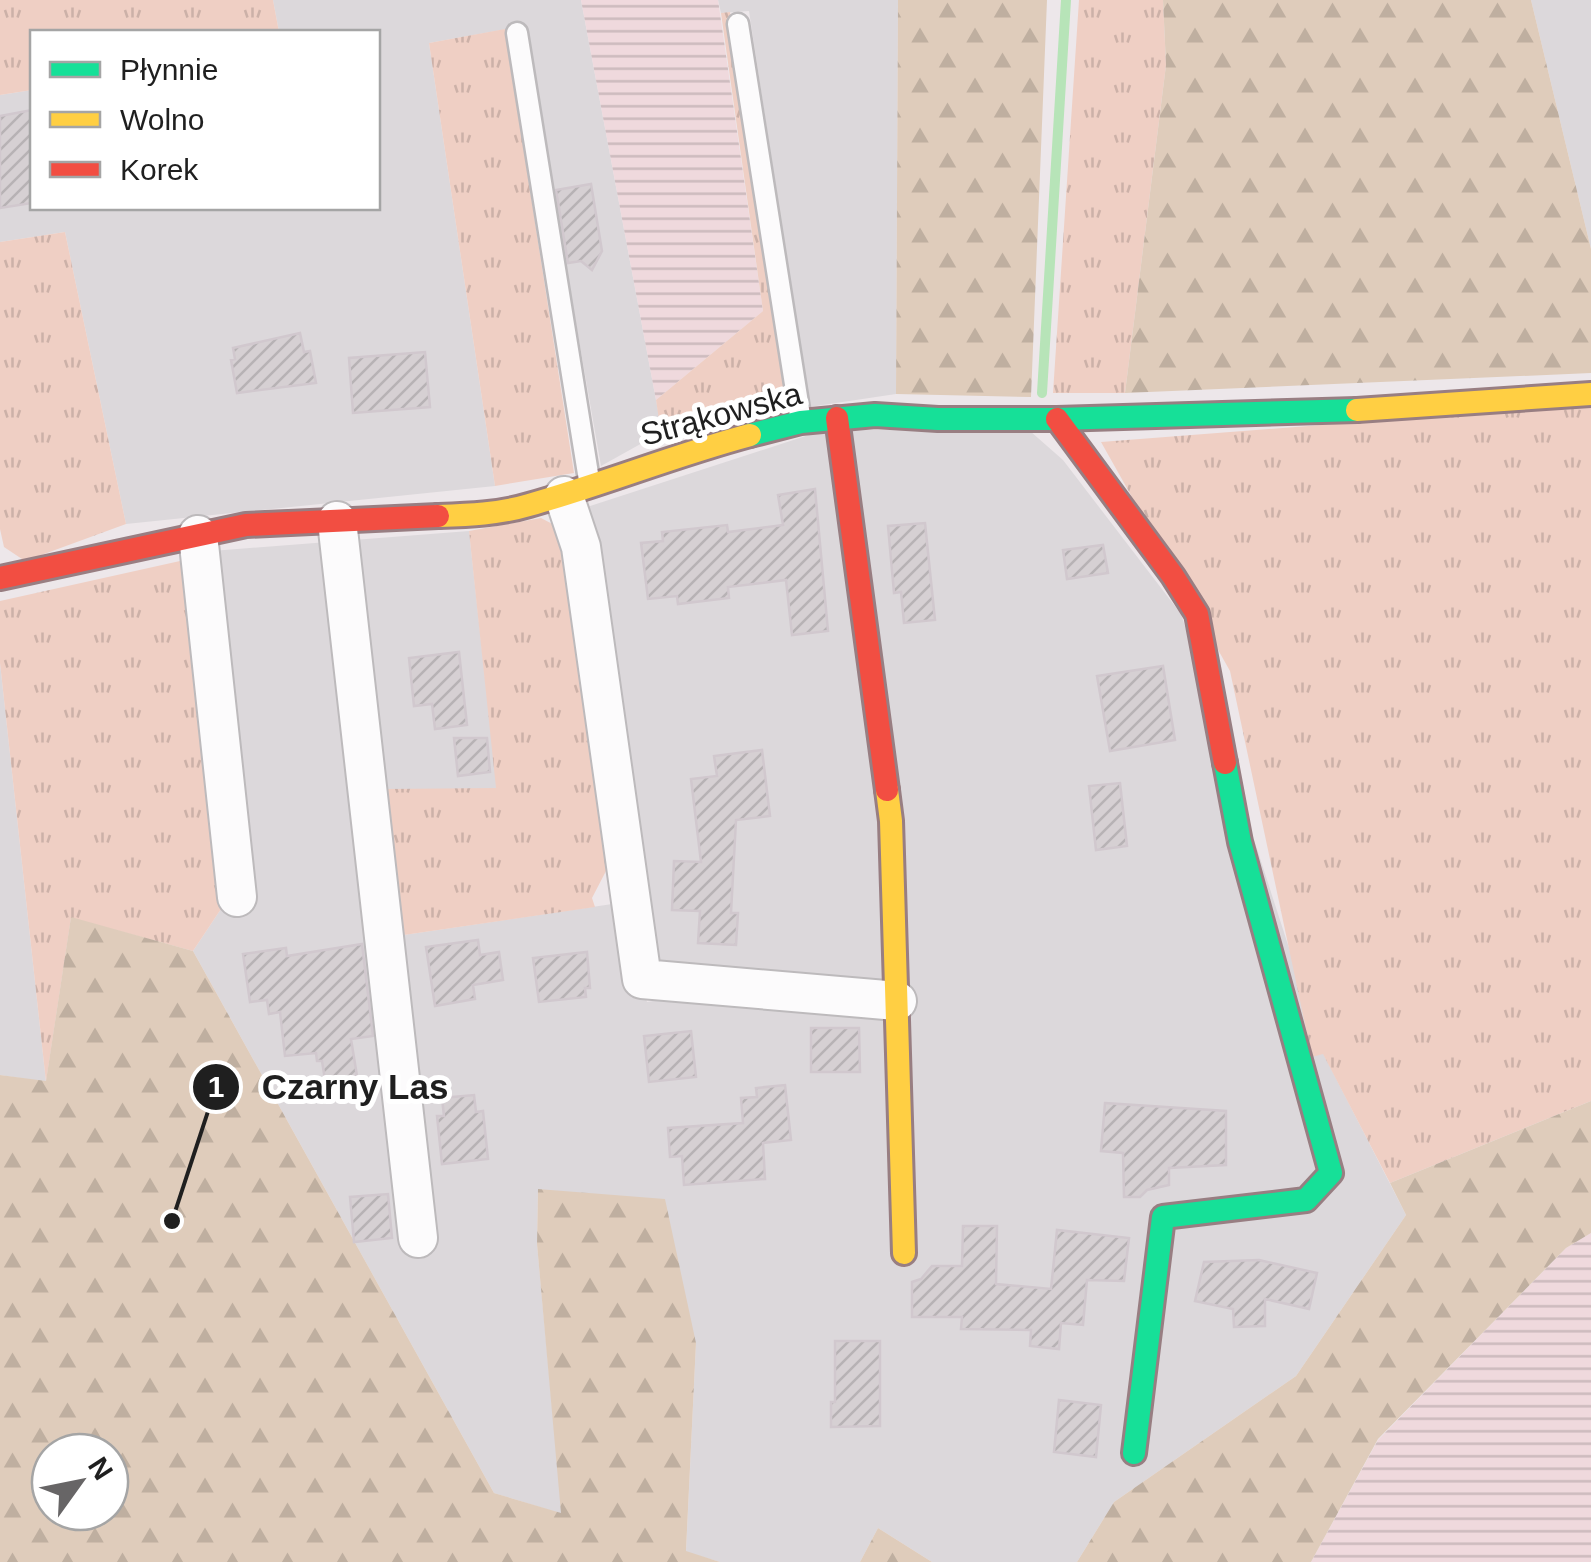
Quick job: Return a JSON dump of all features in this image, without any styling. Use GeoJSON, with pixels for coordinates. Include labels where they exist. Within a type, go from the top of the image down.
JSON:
{"type":"FeatureCollection","features":[{"type":"Feature","properties":{"kind":"street","name":"Strąkowska"},"geometry":{"type":"LineString","coordinates":[[0,578],[246,525],[482,514],[577,491],[731,438],[801,422],[875,415],[938,420],[1335,412],[1591,394]]}},
{"type":"Feature","properties":{"kind":"street"},"geometry":{"type":"LineString","coordinates":[[837,418],[891,821],[904,1253]]}},
{"type":"Feature","properties":{"kind":"street"},"geometry":{"type":"LineString","coordinates":[[1056,419],[1197,614],[1240,842],[1331,1173],[1306,1200],[1163,1217],[1134,1453]]}},
{"type":"Feature","properties":{"kind":"street"},"geometry":{"type":"LineString","coordinates":[[577,491],[581,547],[642,979],[897,1001]]}},
{"type":"Feature","properties":{"kind":"street"},"geometry":{"type":"LineString","coordinates":[[337,522],[418,1238]]}},
{"type":"Feature","properties":{"kind":"street"},"geometry":{"type":"LineString","coordinates":[[198,535],[237,898]]}},
{"type":"Feature","properties":{"kind":"lane"},"geometry":{"type":"LineString","coordinates":[[738,24],[801,422]]}},
{"type":"Feature","properties":{"kind":"lane"},"geometry":{"type":"LineString","coordinates":[[517,33],[577,491]]}},
{"type":"Feature","properties":{"kind":"shaded area"},"geometry":{"type":"Polygon","coordinates":[[[273,0],[581,0],[662,432],[601,466],[524,26],[429,43],[495,486],[126,524],[65,232],[0,242],[0,95],[30,90],[30,210],[380,210],[380,30],[279,30],[273,0]]]}},
{"type":"Feature","properties":{"kind":"shaded area"},"geometry":{"type":"Polygon","coordinates":[[[581,0],[718,0],[763,311],[656,400],[581,0]]]}},
{"type":"Feature","properties":{"kind":"shaded area"},"geometry":{"type":"Polygon","coordinates":[[[718,0],[898,0],[896,394],[809,407],[749,11],[721,13],[718,0]]]}},
{"type":"Feature","properties":{"kind":"shaded area"},"geometry":{"type":"Polygon","coordinates":[[[1531,0],[1591,0],[1591,249],[1531,0]]]}},
{"type":"Feature","properties":{"kind":"shaded area"},"geometry":{"type":"Polygon","coordinates":[[[827,429],[1030,431],[1063,460],[1181,614],[1323,1053],[1406,1215],[1296,1376],[1114,1502],[1077,1562],[932,1562],[878,1528],[860,1562],[720,1562],[686,1552],[696,1343],[538,1189],[537,1244],[562,1514],[494,1493],[193,951],[223,906],[212,551],[469,531],[497,788],[404,935],[619,903],[647,1002],[658,997],[584,508],[827,429]]]}},
{"type":"Feature","properties":{"kind":"shaded area"},"geometry":{"type":"Polygon","coordinates":[[[0,663],[46,1082],[0,1075],[0,663]]]}},
{"type":"Feature","properties":{"kind":"shaded area"},"geometry":{"type":"Polygon","coordinates":[[[1591,1233],[1591,1562],[1311,1562],[1378,1440],[1566,1248],[1591,1233]]]}},
{"type":"Feature","properties":{"kind":"green space"},"geometry":{"type":"Polygon","coordinates":[[[0,0],[273,0],[279,30],[30,30],[30,90],[0,95],[0,0]]]}},
{"type":"Feature","properties":{"kind":"green space"},"geometry":{"type":"Polygon","coordinates":[[[898,0],[1047,0],[1031,397],[896,394],[898,0]]]}},
{"type":"Feature","properties":{"kind":"green space"},"geometry":{"type":"Polygon","coordinates":[[[1079,0],[1163,0],[1166,65],[1125,393],[1053,393],[1079,0]]]}},
{"type":"Feature","properties":{"kind":"green space"},"geometry":{"type":"Polygon","coordinates":[[[1163,0],[1531,0],[1591,249],[1591,373],[1125,393],[1166,65],[1163,0]]]}},
{"type":"Feature","properties":{"kind":"green space"},"geometry":{"type":"Polygon","coordinates":[[[730,12],[791,401],[661,433],[656,400],[763,311],[721,13],[730,12]]]}},
{"type":"Feature","properties":{"kind":"green space"},"geometry":{"type":"Polygon","coordinates":[[[505,29],[574,473],[495,486],[429,43],[505,29]]]}},
{"type":"Feature","properties":{"kind":"green space"},"geometry":{"type":"Polygon","coordinates":[[[65,232],[126,524],[25,561],[4,547],[0,529],[0,242],[65,232]]]}},
{"type":"Feature","properties":{"kind":"green space"},"geometry":{"type":"Polygon","coordinates":[[[1591,404],[1591,1101],[1390,1183],[1323,1054],[1312,1057],[1230,671],[1101,442],[1591,404]]]}},
{"type":"Feature","properties":{"kind":"green space"},"geometry":{"type":"Polygon","coordinates":[[[541,518],[560,528],[610,847],[606,871],[592,898],[595,907],[404,935],[385,789],[496,788],[469,531],[541,518]]]}},
{"type":"Feature","properties":{"kind":"green space"},"geometry":{"type":"Polygon","coordinates":[[[189,559],[223,906],[193,951],[71,918],[46,1082],[0,663],[0,601],[189,559]]]}},
{"type":"Feature","properties":{"kind":"green space"},"geometry":{"type":"Polygon","coordinates":[[[71,917],[193,951],[494,1493],[561,1513],[537,1244],[538,1189],[665,1199],[696,1343],[686,1551],[720,1562],[0,1562],[0,1075],[46,1081],[71,917]]]}},
{"type":"Feature","properties":{"kind":"green space"},"geometry":{"type":"Polygon","coordinates":[[[1591,1101],[1591,1233],[1566,1248],[1378,1439],[1311,1562],[1077,1562],[1114,1502],[1296,1376],[1406,1215],[1390,1183],[1591,1101]]]}},
{"type":"Feature","properties":{"kind":"green space"},"geometry":{"type":"Polygon","coordinates":[[[878,1528],[932,1562],[860,1562],[878,1528]]]}},
{"type":"Feature","properties":{"kind":"building"},"geometry":{"type":"Polygon","coordinates":[[[30,110],[30,203],[0,208],[0,116],[30,110]]]}},
{"type":"Feature","properties":{"kind":"building"},"geometry":{"type":"Polygon","coordinates":[[[591,184],[602,251],[592,270],[581,261],[568,263],[556,190],[591,184]]]}},
{"type":"Feature","properties":{"kind":"building"},"geometry":{"type":"Polygon","coordinates":[[[300,333],[304,352],[310,351],[316,383],[237,393],[231,360],[235,359],[233,348],[300,333]]]}},
{"type":"Feature","properties":{"kind":"building"},"geometry":{"type":"Polygon","coordinates":[[[425,352],[430,407],[353,413],[349,358],[425,352]]]}},
{"type":"Feature","properties":{"kind":"building"},"geometry":{"type":"Polygon","coordinates":[[[815,489],[828,631],[792,635],[786,580],[728,587],[729,598],[678,604],[677,596],[648,599],[641,543],[663,541],[662,532],[727,525],[728,532],[783,525],[778,495],[815,489]]]}},
{"type":"Feature","properties":{"kind":"building"},"geometry":{"type":"Polygon","coordinates":[[[925,523],[935,620],[904,623],[901,592],[894,593],[888,526],[925,523]]]}},
{"type":"Feature","properties":{"kind":"building"},"geometry":{"type":"Polygon","coordinates":[[[1103,545],[1108,573],[1067,579],[1063,550],[1103,545]]]}},
{"type":"Feature","properties":{"kind":"building"},"geometry":{"type":"Polygon","coordinates":[[[459,652],[467,725],[435,729],[432,704],[414,706],[409,658],[459,652]]]}},
{"type":"Feature","properties":{"kind":"building"},"geometry":{"type":"Polygon","coordinates":[[[1163,666],[1175,740],[1110,751],[1097,676],[1163,666]]]}},
{"type":"Feature","properties":{"kind":"building"},"geometry":{"type":"Polygon","coordinates":[[[454,738],[487,738],[490,772],[458,776],[454,738]]]}},
{"type":"Feature","properties":{"kind":"building"},"geometry":{"type":"Polygon","coordinates":[[[762,750],[770,816],[736,820],[731,913],[738,913],[736,945],[698,943],[700,911],[672,910],[674,861],[701,862],[691,779],[717,776],[714,756],[762,750]]]}},
{"type":"Feature","properties":{"kind":"building"},"geometry":{"type":"Polygon","coordinates":[[[1120,783],[1127,846],[1096,850],[1089,786],[1120,783]]]}},
{"type":"Feature","properties":{"kind":"building"},"geometry":{"type":"Polygon","coordinates":[[[478,940],[480,955],[499,952],[503,980],[473,985],[475,999],[435,1006],[426,947],[478,940]]]}},
{"type":"Feature","properties":{"kind":"building"},"geometry":{"type":"Polygon","coordinates":[[[362,944],[373,1036],[351,1039],[357,1076],[325,1080],[322,1061],[317,1061],[316,1053],[285,1056],[280,1012],[269,1014],[267,1000],[250,1002],[243,954],[286,948],[287,956],[362,944]]]}},
{"type":"Feature","properties":{"kind":"building"},"geometry":{"type":"Polygon","coordinates":[[[587,952],[590,988],[585,988],[586,997],[539,1002],[533,958],[587,952]]]}},
{"type":"Feature","properties":{"kind":"building"},"geometry":{"type":"Polygon","coordinates":[[[811,1028],[859,1028],[860,1072],[811,1072],[811,1028]]]}},
{"type":"Feature","properties":{"kind":"building"},"geometry":{"type":"Polygon","coordinates":[[[691,1031],[696,1077],[649,1082],[644,1036],[691,1031]]]}},
{"type":"Feature","properties":{"kind":"building"},"geometry":{"type":"Polygon","coordinates":[[[785,1085],[791,1140],[763,1143],[765,1179],[684,1185],[682,1156],[670,1157],[668,1128],[743,1123],[741,1098],[757,1097],[756,1088],[785,1085]]]}},
{"type":"Feature","properties":{"kind":"building"},"geometry":{"type":"Polygon","coordinates":[[[474,1095],[476,1112],[483,1111],[488,1159],[442,1164],[437,1116],[444,1116],[442,1098],[474,1095]]]}},
{"type":"Feature","properties":{"kind":"building"},"geometry":{"type":"Polygon","coordinates":[[[1105,1103],[1226,1111],[1226,1165],[1169,1168],[1169,1185],[1147,1190],[1140,1197],[1124,1197],[1123,1153],[1101,1151],[1105,1103]]]}},
{"type":"Feature","properties":{"kind":"building"},"geometry":{"type":"Polygon","coordinates":[[[388,1194],[392,1238],[354,1242],[350,1197],[388,1194]]]}},
{"type":"Feature","properties":{"kind":"building"},"geometry":{"type":"Polygon","coordinates":[[[963,1226],[997,1226],[996,1284],[1051,1289],[1057,1230],[1129,1238],[1124,1281],[1087,1280],[1083,1325],[1061,1323],[1059,1349],[1030,1346],[1031,1330],[961,1329],[962,1317],[912,1317],[912,1282],[921,1279],[932,1266],[962,1266],[963,1226]]]}},
{"type":"Feature","properties":{"kind":"building"},"geometry":{"type":"Polygon","coordinates":[[[1259,1260],[1317,1273],[1309,1309],[1265,1299],[1265,1326],[1234,1327],[1233,1309],[1195,1301],[1204,1262],[1259,1260]]]}},
{"type":"Feature","properties":{"kind":"building"},"geometry":{"type":"Polygon","coordinates":[[[835,1341],[880,1341],[880,1426],[831,1427],[835,1341]]]}},
{"type":"Feature","properties":{"kind":"building"},"geometry":{"type":"Polygon","coordinates":[[[1059,1400],[1101,1405],[1096,1457],[1054,1452],[1059,1400]]]}},
{"type":"Feature","properties":{"kind":"waterway"},"geometry":{"type":"LineString","coordinates":[[1042,393],[1066,0]]}},
{"type":"Feature","properties":{"kind":"traffic: fast"},"geometry":{"type":"LineString","coordinates":[[750,435],[801,422],[875,415],[1057,419],[1357,410]]}},
{"type":"Feature","properties":{"kind":"traffic: fast"},"geometry":{"type":"LineString","coordinates":[[1134,1453],[1163,1217],[1306,1200],[1331,1173],[1240,842],[1225,763]]}},
{"type":"Feature","properties":{"kind":"traffic: slow"},"geometry":{"type":"LineString","coordinates":[[1357,410],[1591,394]]}},
{"type":"Feature","properties":{"kind":"traffic: slow"},"geometry":{"type":"LineString","coordinates":[[438,516],[518,508],[750,435]]}},
{"type":"Feature","properties":{"kind":"traffic: slow"},"geometry":{"type":"LineString","coordinates":[[887,790],[904,1253]]}},
{"type":"Feature","properties":{"kind":"traffic: jam"},"geometry":{"type":"LineString","coordinates":[[837,418],[887,790]]}},
{"type":"Feature","properties":{"kind":"traffic: jam"},"geometry":{"type":"LineString","coordinates":[[1057,419],[1197,614],[1225,763]]}},
{"type":"Feature","properties":{"kind":"traffic: jam"},"geometry":{"type":"LineString","coordinates":[[0,578],[246,525],[438,516]]}},
{"type":"Feature","properties":{"kind":"place","name":"Czarny Las"},"geometry":{"type":"Point","coordinates":[172,1221]}}]}
